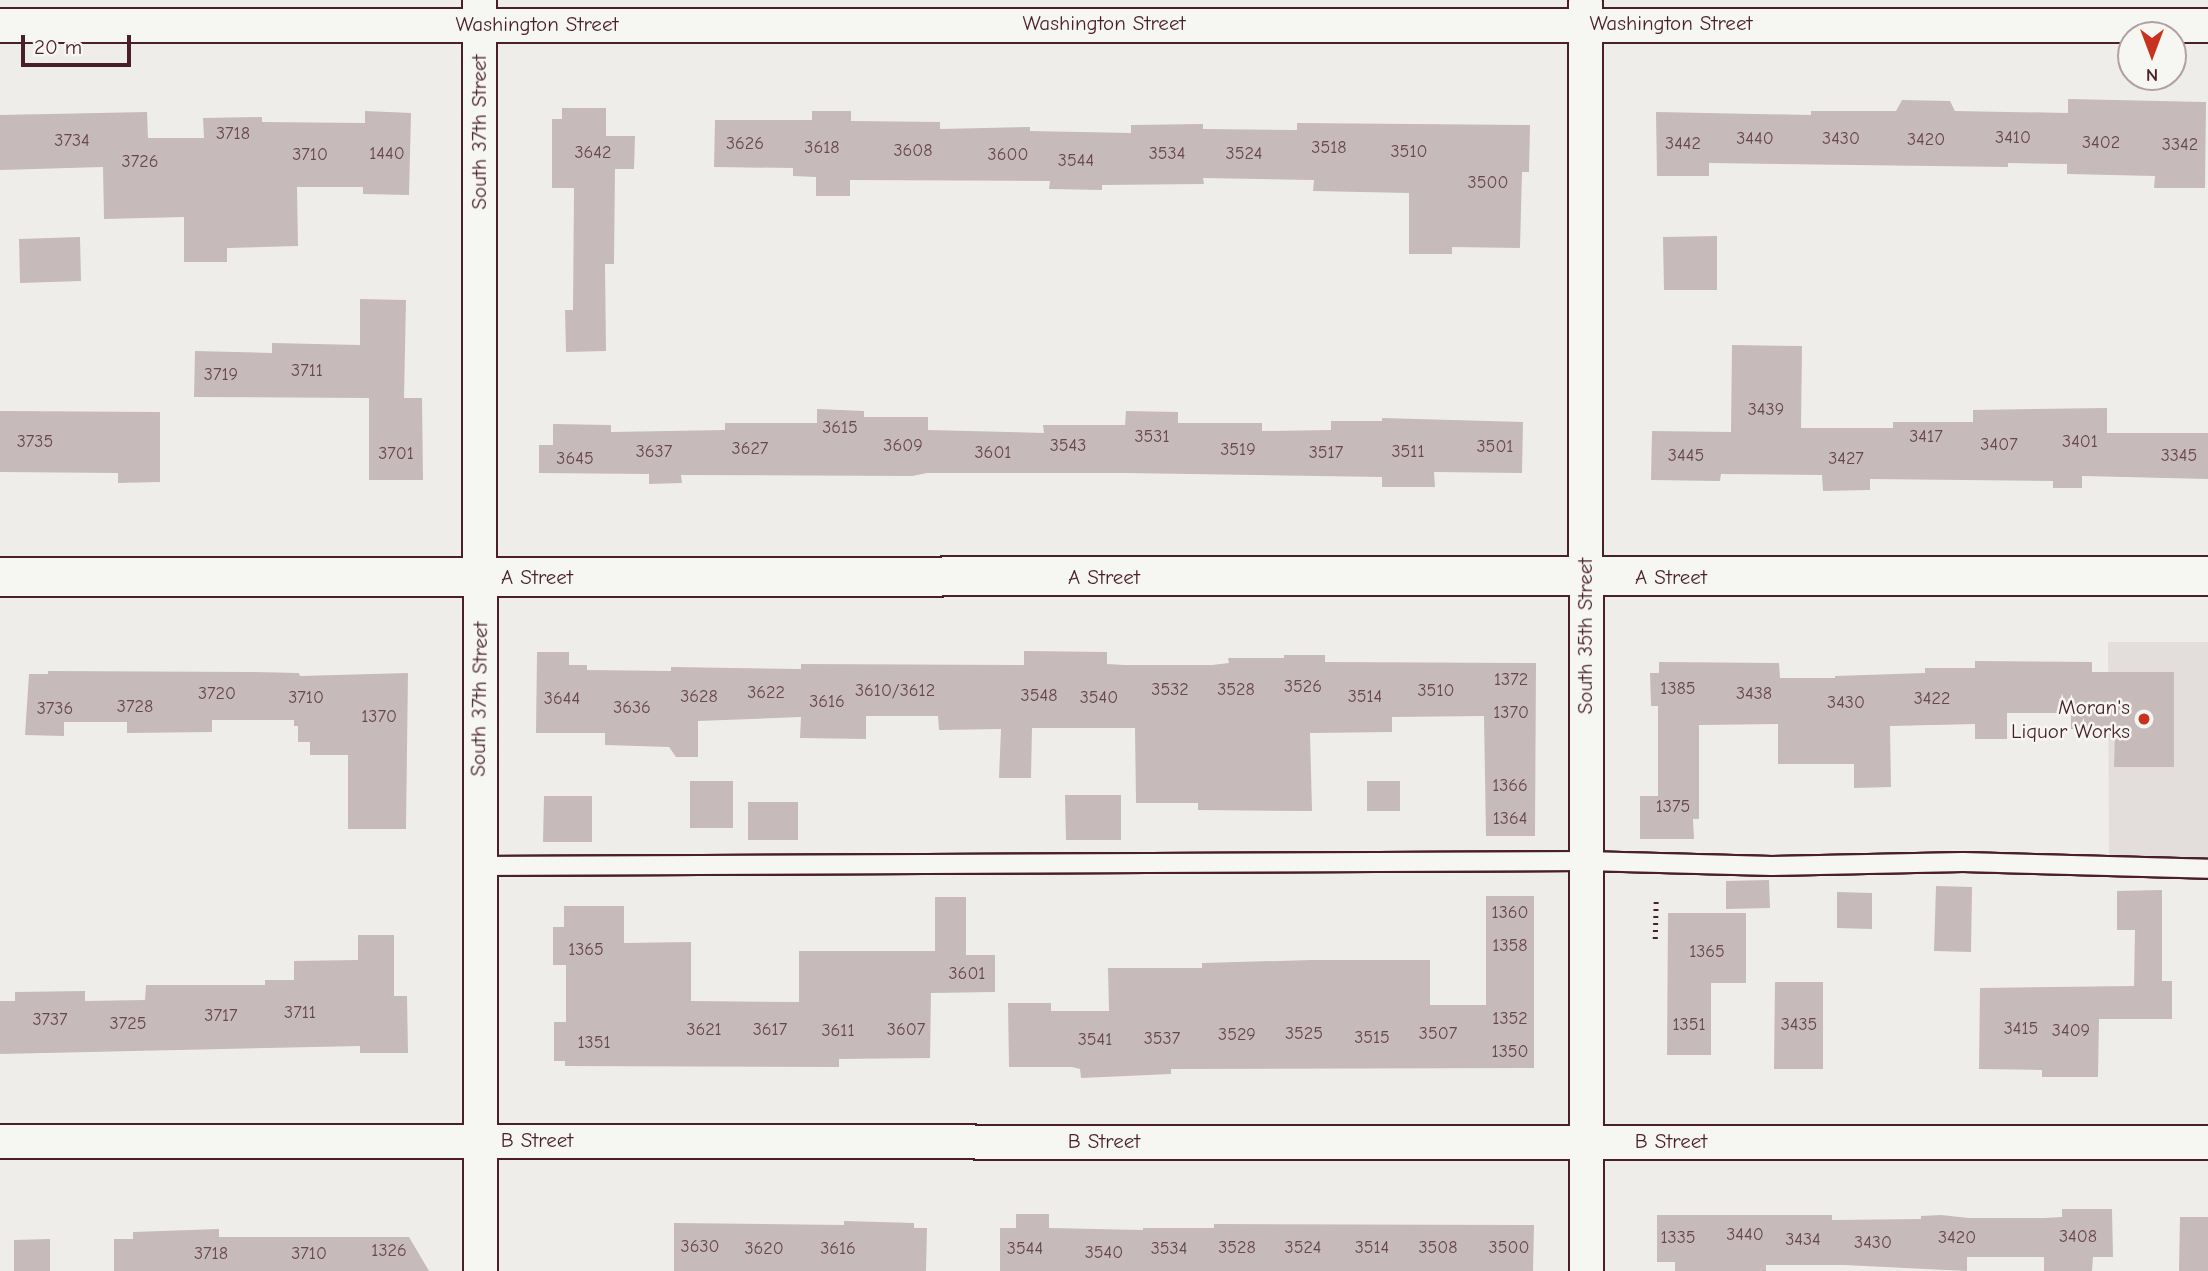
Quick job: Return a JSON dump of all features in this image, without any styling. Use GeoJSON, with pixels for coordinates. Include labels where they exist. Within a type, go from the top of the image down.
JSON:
{"type":"FeatureCollection","features":[{"type":"Feature","properties":{"kind":"main road","name":"A Street"},"geometry":{"type":"LineString","coordinates":[[0,577],[2208,576]]}},
{"type":"Feature","properties":{"kind":"street","name":"Washington Street"},"geometry":{"type":"LineString","coordinates":[[0,25],[479,12],[1585,11],[2208,25]]}},
{"type":"Feature","properties":{"kind":"street","name":"South 35th Street"},"geometry":{"type":"LineString","coordinates":[[1585,11],[1586,1271]]}},
{"type":"Feature","properties":{"kind":"street","name":"South 37th Street"},"geometry":{"type":"LineString","coordinates":[[479,12],[480,1271]]}},
{"type":"Feature","properties":{"kind":"street","name":"B Street"},"geometry":{"type":"LineString","coordinates":[[0,1141],[2208,1142]]}},
{"type":"Feature","properties":{"kind":"lane"},"geometry":{"type":"LineString","coordinates":[[478,866],[1585,861],[1772,866],[1963,862],[2208,869]]}},
{"type":"Feature","properties":{"kind":"path"},"geometry":{"type":"LineString","coordinates":[[1655,939],[1656,897]]}},
{"type":"Feature","properties":{"kind":"shaded area"},"geometry":{"type":"Polygon","coordinates":[[[2108,642],[2208,642],[2208,869],[2109,869],[2108,642]]]}},
{"type":"Feature","properties":{"kind":"building"},"geometry":{"type":"Polygon","coordinates":[[[2068,99],[2206,102],[2205,188],[2154,188],[2155,176],[2067,174],[2067,164],[2008,163],[2008,167],[1709,163],[1709,176],[1657,176],[1656,112],[1811,115],[1811,111],[1896,111],[1902,100],[1950,101],[1955,111],[2068,113],[2068,99]]]}},
{"type":"Feature","properties":{"kind":"building"},"geometry":{"type":"Polygon","coordinates":[[[562,108],[606,108],[606,136],[635,136],[634,169],[615,169],[614,264],[605,264],[606,351],[566,352],[565,310],[573,310],[574,188],[552,188],[552,119],[562,119],[562,108]]]}},
{"type":"Feature","properties":{"kind":"building"},"geometry":{"type":"Polygon","coordinates":[[[365,111],[411,113],[409,195],[363,194],[363,187],[297,187],[298,246],[227,248],[227,262],[184,262],[184,217],[104,219],[103,167],[0,170],[0,115],[147,112],[148,138],[204,138],[203,118],[262,117],[262,122],[365,123],[365,111]]]}},
{"type":"Feature","properties":{"kind":"building"},"geometry":{"type":"Polygon","coordinates":[[[812,111],[851,111],[851,121],[940,122],[940,129],[1030,127],[1030,131],[1131,133],[1131,125],[1203,124],[1203,129],[1297,130],[1297,123],[1530,125],[1529,172],[1522,172],[1520,248],[1452,247],[1452,254],[1409,254],[1409,193],[1313,191],[1314,180],[1203,178],[1204,184],[1102,185],[1102,190],[1049,189],[1050,181],[850,180],[850,196],[816,196],[816,177],[793,176],[793,168],[714,167],[715,120],[812,120],[812,111]]]}},
{"type":"Feature","properties":{"kind":"building"},"geometry":{"type":"Polygon","coordinates":[[[1717,236],[1717,290],[1664,290],[1663,237],[1717,236]]]}},
{"type":"Feature","properties":{"kind":"building"},"geometry":{"type":"Polygon","coordinates":[[[80,237],[81,281],[20,283],[19,239],[80,237]]]}},
{"type":"Feature","properties":{"kind":"building"},"geometry":{"type":"Polygon","coordinates":[[[360,299],[406,300],[404,398],[422,398],[423,480],[369,480],[369,398],[194,397],[195,351],[272,353],[272,343],[360,345],[360,299]]]}},
{"type":"Feature","properties":{"kind":"building"},"geometry":{"type":"Polygon","coordinates":[[[1732,345],[1802,346],[1801,428],[1893,428],[1893,422],[1973,422],[1973,410],[2107,408],[2107,433],[2208,433],[2208,479],[2082,476],[2082,488],[2053,488],[2053,481],[1870,479],[1870,490],[1823,491],[1822,475],[1721,474],[1720,481],[1651,480],[1652,431],[1731,432],[1732,345]]]}},
{"type":"Feature","properties":{"kind":"building"},"geometry":{"type":"Polygon","coordinates":[[[817,409],[864,411],[864,417],[928,417],[928,430],[1044,433],[1043,425],[1125,425],[1126,411],[1178,412],[1178,423],[1262,423],[1262,431],[1331,430],[1331,421],[1382,421],[1382,418],[1523,422],[1522,473],[1434,472],[1435,487],[1382,487],[1382,477],[1125,473],[681,475],[682,483],[649,484],[649,474],[539,473],[539,445],[553,445],[553,424],[611,425],[611,432],[725,430],[725,423],[817,423],[817,409]]]}},
{"type":"Feature","properties":{"kind":"building"},"geometry":{"type":"Polygon","coordinates":[[[0,411],[160,412],[160,482],[118,483],[118,473],[0,472],[0,411]]]}},
{"type":"Feature","properties":{"kind":"building"},"geometry":{"type":"Polygon","coordinates":[[[1024,651],[1107,652],[1107,664],[1124,665],[1212,665],[1229,663],[1228,658],[1284,658],[1284,655],[1325,655],[1325,662],[1536,663],[1535,836],[1486,836],[1484,716],[1392,717],[1392,732],[1310,733],[1312,811],[1198,810],[1198,803],[1136,803],[1135,728],[1032,728],[1031,778],[999,778],[1001,729],[939,730],[938,716],[866,716],[866,739],[800,738],[801,717],[698,721],[698,757],[676,757],[669,747],[605,745],[605,733],[536,733],[537,652],[569,652],[569,665],[587,665],[587,670],[671,671],[671,667],[801,669],[801,664],[1024,665],[1024,651]]]}},
{"type":"Feature","properties":{"kind":"building"},"geometry":{"type":"Polygon","coordinates":[[[1975,661],[2092,662],[2092,672],[2174,672],[2174,767],[2114,767],[2115,731],[2071,729],[2071,713],[2007,713],[2007,739],[1975,739],[1975,724],[1890,726],[1891,787],[1854,788],[1854,764],[1778,764],[1778,724],[1699,725],[1699,819],[1693,819],[1694,839],[1640,839],[1640,796],[1658,796],[1658,706],[1651,706],[1650,673],[1659,673],[1659,662],[1779,663],[1780,678],[1835,678],[1925,673],[1925,668],[1975,668],[1975,661]]]}},
{"type":"Feature","properties":{"kind":"building"},"geometry":{"type":"Polygon","coordinates":[[[48,671],[250,672],[299,673],[300,676],[408,673],[406,829],[348,829],[348,755],[310,755],[310,742],[298,742],[298,726],[294,726],[294,720],[212,720],[212,732],[127,733],[127,722],[64,722],[64,736],[25,735],[29,674],[48,674],[48,671]]]}},
{"type":"Feature","properties":{"kind":"building"},"geometry":{"type":"Polygon","coordinates":[[[690,781],[733,781],[733,828],[690,828],[690,781]]]}},
{"type":"Feature","properties":{"kind":"building"},"geometry":{"type":"Polygon","coordinates":[[[1367,781],[1400,781],[1400,811],[1367,811],[1367,781]]]}},
{"type":"Feature","properties":{"kind":"building"},"geometry":{"type":"Polygon","coordinates":[[[1065,795],[1121,795],[1121,840],[1066,840],[1065,795]]]}},
{"type":"Feature","properties":{"kind":"building"},"geometry":{"type":"Polygon","coordinates":[[[544,796],[592,796],[592,842],[543,842],[544,796]]]}},
{"type":"Feature","properties":{"kind":"building"},"geometry":{"type":"Polygon","coordinates":[[[748,802],[798,802],[798,840],[748,840],[748,802]]]}},
{"type":"Feature","properties":{"kind":"building"},"geometry":{"type":"Polygon","coordinates":[[[1769,880],[1770,908],[1726,909],[1726,881],[1769,880]]]}},
{"type":"Feature","properties":{"kind":"building"},"geometry":{"type":"Polygon","coordinates":[[[1936,886],[1972,887],[1971,952],[1934,951],[1936,886]]]}},
{"type":"Feature","properties":{"kind":"building"},"geometry":{"type":"Polygon","coordinates":[[[2162,890],[2162,981],[2172,981],[2172,1019],[2099,1019],[2098,1077],[2042,1077],[2042,1070],[1979,1069],[1980,988],[2134,986],[2135,930],[2117,930],[2117,891],[2162,890]]]}},
{"type":"Feature","properties":{"kind":"building"},"geometry":{"type":"Polygon","coordinates":[[[1837,892],[1872,893],[1872,929],[1837,928],[1837,892]]]}},
{"type":"Feature","properties":{"kind":"building"},"geometry":{"type":"Polygon","coordinates":[[[1486,896],[1534,896],[1534,1068],[1171,1069],[1171,1074],[1081,1078],[1080,1069],[1072,1067],[1009,1067],[1008,1003],[1051,1003],[1051,1011],[1109,1011],[1108,968],[1202,968],[1202,963],[1312,960],[1430,960],[1430,1005],[1486,1005],[1486,896]]]}},
{"type":"Feature","properties":{"kind":"building"},"geometry":{"type":"Polygon","coordinates":[[[935,897],[966,897],[966,955],[995,955],[995,992],[931,993],[930,1058],[839,1059],[839,1067],[565,1066],[565,1061],[554,1061],[554,1022],[566,1022],[566,965],[553,965],[553,927],[564,927],[564,906],[624,906],[624,943],[691,942],[691,1001],[799,1002],[799,951],[935,951],[935,897]]]}},
{"type":"Feature","properties":{"kind":"building"},"geometry":{"type":"Polygon","coordinates":[[[1668,913],[1746,913],[1746,983],[1711,983],[1711,1055],[1667,1055],[1668,913]]]}},
{"type":"Feature","properties":{"kind":"building"},"geometry":{"type":"Polygon","coordinates":[[[358,935],[394,935],[394,996],[407,996],[408,1053],[360,1053],[360,1046],[0,1054],[0,1001],[15,1001],[15,992],[85,991],[85,1001],[145,1000],[146,985],[265,985],[265,980],[294,980],[294,961],[358,960],[358,935]]]}},
{"type":"Feature","properties":{"kind":"building"},"geometry":{"type":"Polygon","coordinates":[[[1775,982],[1823,982],[1823,1069],[1774,1069],[1775,982]]]}},
{"type":"Feature","properties":{"kind":"building"},"geometry":{"type":"Polygon","coordinates":[[[2062,1209],[2112,1209],[2113,1257],[2093,1257],[2092,1271],[2044,1271],[2044,1257],[1967,1257],[1967,1271],[1844,1265],[1766,1265],[1766,1271],[1675,1271],[1675,1262],[1657,1262],[1657,1215],[1832,1215],[1832,1220],[1921,1219],[1921,1216],[1941,1215],[1969,1218],[2044,1218],[2062,1217],[2062,1209]]]}},
{"type":"Feature","properties":{"kind":"building"},"geometry":{"type":"Polygon","coordinates":[[[1016,1214],[1049,1214],[1049,1228],[1143,1230],[1214,1228],[1214,1224],[1534,1225],[1533,1271],[1000,1271],[1000,1228],[1016,1228],[1016,1214]]]}},
{"type":"Feature","properties":{"kind":"building"},"geometry":{"type":"Polygon","coordinates":[[[2180,1217],[2208,1217],[2208,1271],[2179,1271],[2180,1217]]]}},
{"type":"Feature","properties":{"kind":"building"},"geometry":{"type":"Polygon","coordinates":[[[844,1221],[914,1223],[914,1228],[927,1228],[926,1271],[674,1271],[674,1223],[844,1225],[844,1221]]]}},
{"type":"Feature","properties":{"kind":"building"},"geometry":{"type":"Polygon","coordinates":[[[219,1229],[219,1237],[409,1237],[429,1271],[114,1271],[114,1239],[133,1239],[133,1232],[219,1229]]]}},
{"type":"Feature","properties":{"kind":"building"},"geometry":{"type":"Polygon","coordinates":[[[50,1239],[50,1271],[14,1271],[14,1240],[50,1239]]]}},
{"type":"Feature","properties":{"kind":"place","name":"Moran's Liquor Works"},"geometry":{"type":"Point","coordinates":[2144,719]}}]}
